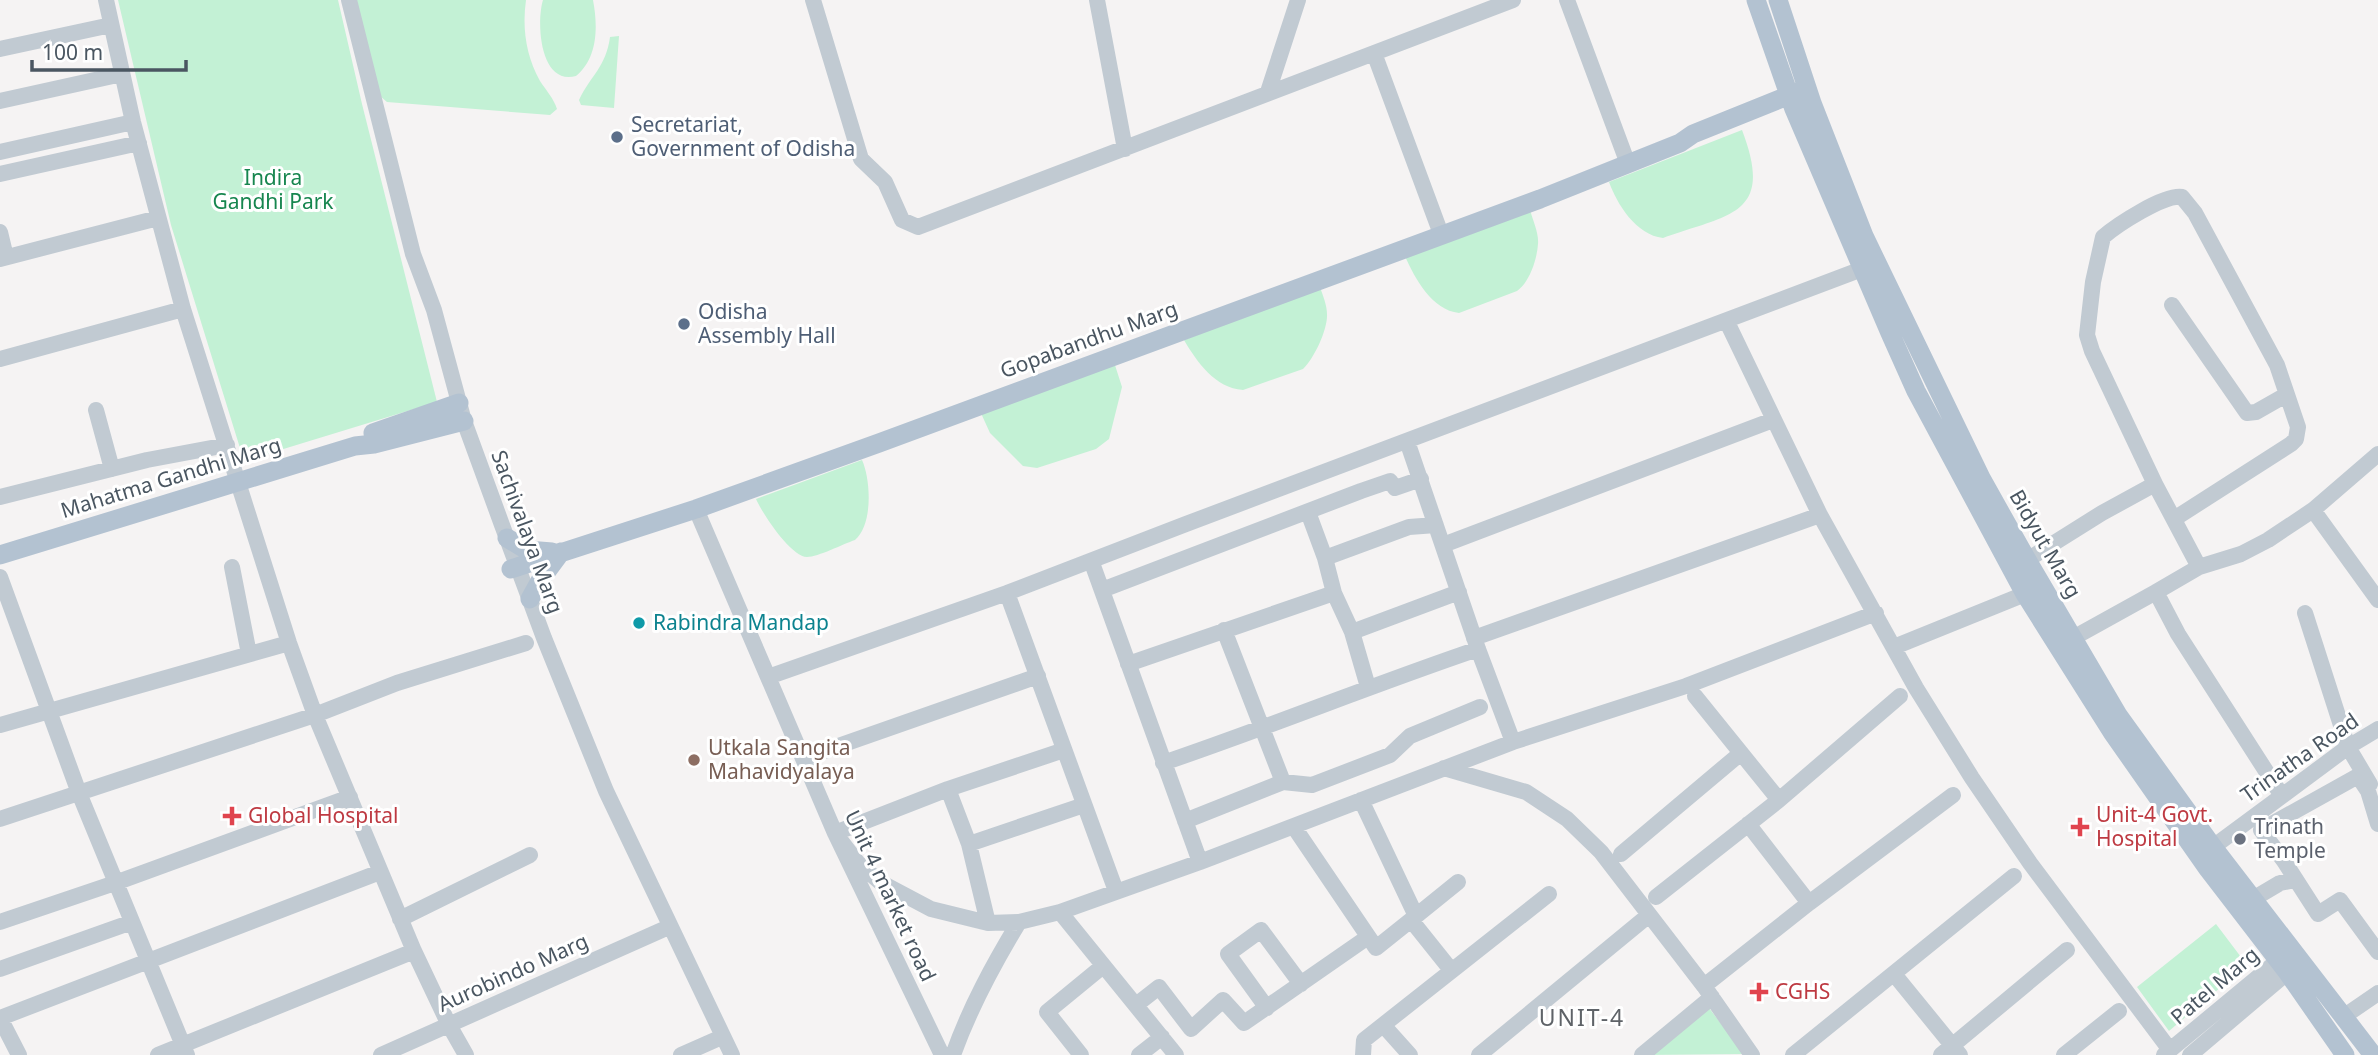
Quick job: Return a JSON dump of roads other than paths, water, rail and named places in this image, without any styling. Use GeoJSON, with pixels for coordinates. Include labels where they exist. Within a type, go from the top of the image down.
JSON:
{"type":"FeatureCollection","features":[{"type":"Feature","properties":{"kind":"main road","name":"Bidyut Marg"},"geometry":{"type":"LineString","coordinates":[[1756,0],[1864,236],[1925,387],[1981,478],[2118,715],[2253,900],[2345,1055]]}},
{"type":"Feature","properties":{"kind":"main road","name":"Bidyut Marg"},"geometry":{"type":"LineString","coordinates":[[1778,0],[1801,99],[1862,269],[1925,387],[2025,594],[2112,732],[2208,869],[2343,1017],[2373,1055]]}},
{"type":"Feature","properties":{"kind":"main road","name":"Gopabandhu Marg"},"geometry":{"type":"LineString","coordinates":[[514,567],[696,509],[1628,164],[1680,143],[1693,134],[1801,99]]}},
{"type":"Feature","properties":{"kind":"main road","name":"Mahatma Gandhi Marg"},"geometry":{"type":"LineString","coordinates":[[0,555],[355,446],[374,444],[457,414]]}},
{"type":"Feature","properties":{"kind":"main road"},"geometry":{"type":"LineString","coordinates":[[507,538],[527,550],[561,552]]}},
{"type":"Feature","properties":{"kind":"main road"},"geometry":{"type":"LineString","coordinates":[[530,598],[561,552]]}},
{"type":"Feature","properties":{"kind":"street"},"geometry":{"type":"LineString","coordinates":[[106,0],[133,122],[183,309],[289,643],[315,715],[400,919],[449,1025],[466,1055]]}},
{"type":"Feature","properties":{"kind":"street","name":"Sachivalaya Marg"},"geometry":{"type":"LineString","coordinates":[[343,0],[359,72],[457,414],[514,567],[530,598],[606,791],[732,1055]]}},
{"type":"Feature","properties":{"kind":"street","name":"Sachivalaya Marg"},"geometry":{"type":"LineString","coordinates":[[349,0],[410,244],[434,310],[457,414],[507,538],[535,640],[598,796],[719,1048]]}},
{"type":"Feature","properties":{"kind":"street"},"geometry":{"type":"LineString","coordinates":[[813,0],[861,159],[885,182],[902,220],[918,227],[1513,0]]}},
{"type":"Feature","properties":{"kind":"street"},"geometry":{"type":"LineString","coordinates":[[1097,0],[1125,149]]}},
{"type":"Feature","properties":{"kind":"street"},"geometry":{"type":"LineString","coordinates":[[1268,92],[1298,0]]}},
{"type":"Feature","properties":{"kind":"street"},"geometry":{"type":"LineString","coordinates":[[1567,0],[1628,164]]}},
{"type":"Feature","properties":{"kind":"street"},"geometry":{"type":"LineString","coordinates":[[0,49],[111,25]]}},
{"type":"Feature","properties":{"kind":"street"},"geometry":{"type":"LineString","coordinates":[[1374,53],[1441,234]]}},
{"type":"Feature","properties":{"kind":"street"},"geometry":{"type":"LineString","coordinates":[[0,101],[122,74]]}},
{"type":"Feature","properties":{"kind":"street"},"geometry":{"type":"LineString","coordinates":[[0,152],[133,122]]}},
{"type":"Feature","properties":{"kind":"street"},"geometry":{"type":"LineString","coordinates":[[0,174],[139,143]]}},
{"type":"Feature","properties":{"kind":"street"},"geometry":{"type":"LineString","coordinates":[[2174,519],[2296,439],[2298,428],[2277,365],[2195,213],[2182,197],[2175,196],[2108,232],[2100,242],[2087,335],[2155,484],[2199,567]]}},
{"type":"Feature","properties":{"kind":"street"},"geometry":{"type":"LineString","coordinates":[[0,232],[3,258],[158,218]]}},
{"type":"Feature","properties":{"kind":"street"},"geometry":{"type":"LineString","coordinates":[[768,677],[1091,563],[1186,524],[1862,269]]}},
{"type":"Feature","properties":{"kind":"street"},"geometry":{"type":"LineString","coordinates":[[2172,305],[2247,413],[2256,412],[2286,394]]}},
{"type":"Feature","properties":{"kind":"street"},"geometry":{"type":"LineString","coordinates":[[0,359],[183,309]]}},
{"type":"Feature","properties":{"kind":"street"},"geometry":{"type":"LineString","coordinates":[[1727,322],[1820,515],[1972,778],[2167,1053]]}},
{"type":"Feature","properties":{"kind":"street"},"geometry":{"type":"LineString","coordinates":[[96,410],[112,469]]}},
{"type":"Feature","properties":{"kind":"street"},"geometry":{"type":"LineString","coordinates":[[1443,545],[1773,420]]}},
{"type":"Feature","properties":{"kind":"street"},"geometry":{"type":"LineString","coordinates":[[1407,441],[1476,644],[1513,742]]}},
{"type":"Feature","properties":{"kind":"street"},"geometry":{"type":"LineString","coordinates":[[0,497],[112,469],[227,445]]}},
{"type":"Feature","properties":{"kind":"street"},"geometry":{"type":"LineString","coordinates":[[2073,638],[2199,567],[2254,548],[2313,510],[2378,454]]}},
{"type":"Feature","properties":{"kind":"street"},"geometry":{"type":"LineString","coordinates":[[1102,590],[1390,481],[1395,488],[1420,479]]}},
{"type":"Feature","properties":{"kind":"street"},"geometry":{"type":"LineString","coordinates":[[2027,560],[2102,513],[2155,484]]}},
{"type":"Feature","properties":{"kind":"street","name":"Unit 4 market road"},"geometry":{"type":"LineString","coordinates":[[696,509],[835,833],[942,1055]]}},
{"type":"Feature","properties":{"kind":"street"},"geometry":{"type":"LineString","coordinates":[[2313,510],[2378,600]]}},
{"type":"Feature","properties":{"kind":"street"},"geometry":{"type":"LineString","coordinates":[[1308,512],[1325,558],[1334,593],[1352,632],[1368,687]]}},
{"type":"Feature","properties":{"kind":"street"},"geometry":{"type":"LineString","coordinates":[[1163,763],[1262,729],[1476,644],[1820,515]]}},
{"type":"Feature","properties":{"kind":"street"},"geometry":{"type":"LineString","coordinates":[[1325,558],[1409,527],[1436,525]]}},
{"type":"Feature","properties":{"kind":"street"},"geometry":{"type":"LineString","coordinates":[[1091,563],[1200,862]]}},
{"type":"Feature","properties":{"kind":"street"},"geometry":{"type":"LineString","coordinates":[[232,567],[249,654]]}},
{"type":"Feature","properties":{"kind":"street"},"geometry":{"type":"LineString","coordinates":[[1,584],[79,793],[184,1050]]}},
{"type":"Feature","properties":{"kind":"street"},"geometry":{"type":"LineString","coordinates":[[1352,632],[1459,592]]}},
{"type":"Feature","properties":{"kind":"street"},"geometry":{"type":"LineString","coordinates":[[2156,592],[2178,634],[2282,796]]}},
{"type":"Feature","properties":{"kind":"street"},"geometry":{"type":"LineString","coordinates":[[1007,593],[1116,891]]}},
{"type":"Feature","properties":{"kind":"street"},"geometry":{"type":"LineString","coordinates":[[1128,664],[1334,593]]}},
{"type":"Feature","properties":{"kind":"street"},"geometry":{"type":"LineString","coordinates":[[1894,647],[2025,594]]}},
{"type":"Feature","properties":{"kind":"street"},"geometry":{"type":"LineString","coordinates":[[1065,750],[948,789],[835,833],[858,863],[880,882],[931,909],[988,923],[1019,922],[1060,912],[1200,862],[1513,742],[1686,686],[1876,613]]}},
{"type":"Feature","properties":{"kind":"street"},"geometry":{"type":"LineString","coordinates":[[2305,613],[2348,747],[2378,798]]}},
{"type":"Feature","properties":{"kind":"street"},"geometry":{"type":"LineString","coordinates":[[1224,630],[1283,782]]}},
{"type":"Feature","properties":{"kind":"street"},"geometry":{"type":"LineString","coordinates":[[0,724],[289,643]]}},
{"type":"Feature","properties":{"kind":"street"},"geometry":{"type":"LineString","coordinates":[[1,815],[79,793],[315,715],[397,683],[526,643]]}},
{"type":"Feature","properties":{"kind":"street"},"geometry":{"type":"LineString","coordinates":[[804,758],[1038,676]]}},
{"type":"Feature","properties":{"kind":"street"},"geometry":{"type":"LineString","coordinates":[[1695,696],[1779,800]]}},
{"type":"Feature","properties":{"kind":"street"},"geometry":{"type":"LineString","coordinates":[[1656,897],[1779,800],[1900,696]]}},
{"type":"Feature","properties":{"kind":"street"},"geometry":{"type":"LineString","coordinates":[[1185,821],[1283,782],[1312,785],[1390,755],[1410,736],[1480,707]]}},
{"type":"Feature","properties":{"kind":"street","name":"Trinatha Road"},"geometry":{"type":"LineString","coordinates":[[2213,847],[2348,747],[2378,729]]}},
{"type":"Feature","properties":{"kind":"street"},"geometry":{"type":"LineString","coordinates":[[1621,854],[1741,753]]}},
{"type":"Feature","properties":{"kind":"street"},"geometry":{"type":"LineString","coordinates":[[1444,768],[1526,792],[1567,818],[1601,852],[1708,992],[1752,1055]]}},
{"type":"Feature","properties":{"kind":"street"},"geometry":{"type":"LineString","coordinates":[[2378,824],[2368,791],[2358,776],[2262,830],[2318,914],[2340,900],[2378,952]]}},
{"type":"Feature","properties":{"kind":"street"},"geometry":{"type":"LineString","coordinates":[[948,789],[969,844],[988,923]]}},
{"type":"Feature","properties":{"kind":"street"},"geometry":{"type":"LineString","coordinates":[[1642,1055],[1708,992],[1809,903],[1953,795]]}},
{"type":"Feature","properties":{"kind":"street"},"geometry":{"type":"LineString","coordinates":[[0,922],[350,797]]}},
{"type":"Feature","properties":{"kind":"street"},"geometry":{"type":"LineString","coordinates":[[1361,800],[1414,918],[1451,970]]}},
{"type":"Feature","properties":{"kind":"street"},"geometry":{"type":"LineString","coordinates":[[969,844],[1084,805]]}},
{"type":"Feature","properties":{"kind":"street"},"geometry":{"type":"LineString","coordinates":[[1748,824],[1809,903]]}},
{"type":"Feature","properties":{"kind":"street"},"geometry":{"type":"LineString","coordinates":[[1294,827],[1376,948],[1458,882]]}},
{"type":"Feature","properties":{"kind":"street"},"geometry":{"type":"LineString","coordinates":[[400,919],[530,855]]}},
{"type":"Feature","properties":{"kind":"street"},"geometry":{"type":"LineString","coordinates":[[19,1055],[0,1018],[380,872]]}},
{"type":"Feature","properties":{"kind":"street"},"geometry":{"type":"LineString","coordinates":[[1793,1055],[2014,876]]}},
{"type":"Feature","properties":{"kind":"street"},"geometry":{"type":"LineString","coordinates":[[2253,900],[2280,883],[2295,880]]}},
{"type":"Feature","properties":{"kind":"street"},"geometry":{"type":"LineString","coordinates":[[1363,1055],[1364,1040],[1549,894]]}},
{"type":"Feature","properties":{"kind":"street"},"geometry":{"type":"LineString","coordinates":[[1060,912],[1176,1055]]}},
{"type":"Feature","properties":{"kind":"street"},"geometry":{"type":"LineString","coordinates":[[1479,1055],[1649,915]]}},
{"type":"Feature","properties":{"kind":"street"},"geometry":{"type":"LineString","coordinates":[[0,969],[132,922]]}},
{"type":"Feature","properties":{"kind":"street"},"geometry":{"type":"LineString","coordinates":[[953,1055],[967,1016],[985,979],[1019,922]]}},
{"type":"Feature","properties":{"kind":"street","name":"Aurobindo Marg"},"geometry":{"type":"LineString","coordinates":[[381,1055],[663,930]]}},
{"type":"Feature","properties":{"kind":"street"},"geometry":{"type":"LineString","coordinates":[[1267,1008],[1228,954],[1261,930],[1301,984]]}},
{"type":"Feature","properties":{"kind":"street"},"geometry":{"type":"LineString","coordinates":[[1136,1005],[1159,987],[1191,1029],[1223,1000],[1244,1023],[1367,937]]}},
{"type":"Feature","properties":{"kind":"street"},"geometry":{"type":"LineString","coordinates":[[1894,974],[1951,1052],[2067,950]]}},
{"type":"Feature","properties":{"kind":"street"},"geometry":{"type":"LineString","coordinates":[[158,1055],[184,1050],[414,951]]}},
{"type":"Feature","properties":{"kind":"street","name":"Patel Marg"},"geometry":{"type":"LineString","coordinates":[[2167,1053],[2290,961]]}},
{"type":"Feature","properties":{"kind":"street","name":"Patel Marg"},"geometry":{"type":"LineString","coordinates":[[2190,1055],[2290,961]]}},
{"type":"Feature","properties":{"kind":"street"},"geometry":{"type":"LineString","coordinates":[[1081,1055],[1047,1012],[1103,965]]}},
{"type":"Feature","properties":{"kind":"street"},"geometry":{"type":"LineString","coordinates":[[2343,1017],[2378,993]]}},
{"type":"Feature","properties":{"kind":"street"},"geometry":{"type":"LineString","coordinates":[[2064,1055],[2119,1011]]}},
{"type":"Feature","properties":{"kind":"street"},"geometry":{"type":"LineString","coordinates":[[1384,1026],[1410,1055]]}},
{"type":"Feature","properties":{"kind":"street"},"geometry":{"type":"LineString","coordinates":[[1139,1055],[1162,1037]]}},
{"type":"Feature","properties":{"kind":"street"},"geometry":{"type":"LineString","coordinates":[[681,1055],[719,1048]]}},
{"type":"Feature","properties":{"kind":"place","name":"Secretariat, Government of Odisha"},"geometry":{"type":"Point","coordinates":[617,137]}},
{"type":"Feature","properties":{"kind":"place","name":"Odisha Assembly Hall"},"geometry":{"type":"Point","coordinates":[684,324]}},
{"type":"Feature","properties":{"kind":"place","name":"Rabindra Mandap"},"geometry":{"type":"Point","coordinates":[639,623]}},
{"type":"Feature","properties":{"kind":"place","name":"Utkala Sangita Mahavidyalaya"},"geometry":{"type":"Point","coordinates":[694,760]}},
{"type":"Feature","properties":{"kind":"place","name":"Global Hospital"},"geometry":{"type":"Point","coordinates":[232,816]}},
{"type":"Feature","properties":{"kind":"place","name":"Unit-4 Govt. Hospital"},"geometry":{"type":"Point","coordinates":[2080,827]}},
{"type":"Feature","properties":{"kind":"place","name":"Trinath Temple"},"geometry":{"type":"Point","coordinates":[2240,839]}},
{"type":"Feature","properties":{"kind":"place","name":"CGHS"},"geometry":{"type":"Point","coordinates":[1759,992]}},
{"type":"Feature","properties":{"kind":"district","name":"UNIT-4"},"geometry":{"type":"Point","coordinates":[1582,1018]}},
{"type":"Feature","properties":{"kind":"park label","name":"Indira Gandhi Park"},"geometry":{"type":"Point","coordinates":[273,190]}}]}
